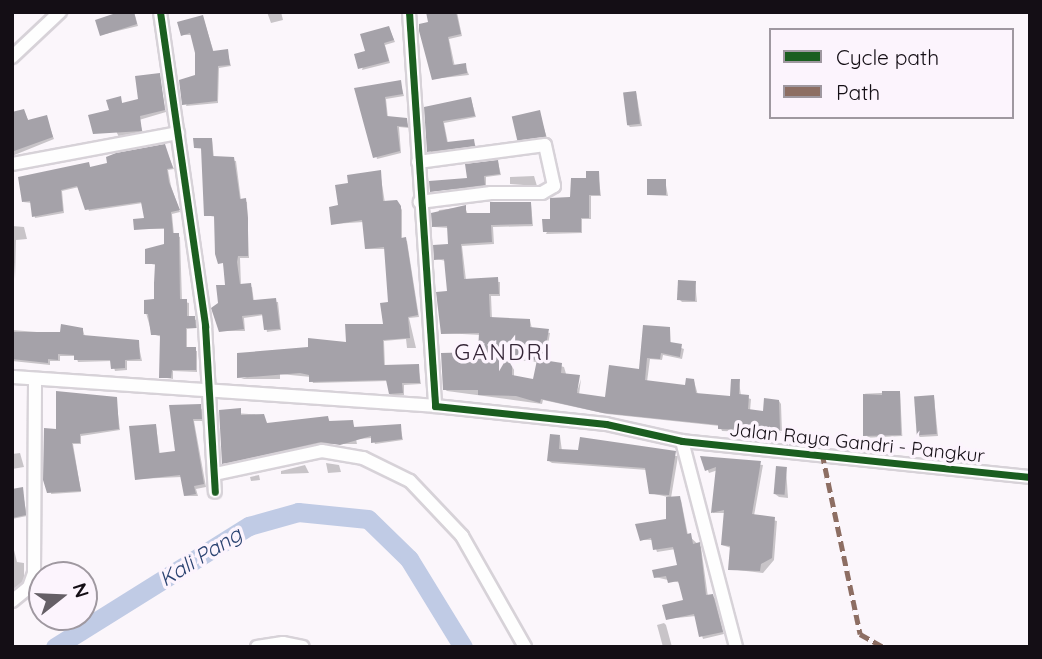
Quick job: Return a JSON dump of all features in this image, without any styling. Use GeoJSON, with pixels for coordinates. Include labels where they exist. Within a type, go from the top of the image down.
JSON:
{"type":"FeatureCollection","features":[{"type":"Feature","properties":{"kind":"street"},"geometry":{"type":"LineString","coordinates":[[12,57],[60,12]]}},
{"type":"Feature","properties":{"kind":"street"},"geometry":{"type":"LineString","coordinates":[[160,12],[199,280],[215,492]]}},
{"type":"Feature","properties":{"kind":"street"},"geometry":{"type":"LineString","coordinates":[[409,12],[435,406]]}},
{"type":"Feature","properties":{"kind":"street"},"geometry":{"type":"LineString","coordinates":[[12,164],[178,133]]}},
{"type":"Feature","properties":{"kind":"street"},"geometry":{"type":"LineString","coordinates":[[418,162],[545,145],[554,186],[541,193],[491,193],[420,202]]}},
{"type":"Feature","properties":{"kind":"street","name":"Jalan Raya Gandri - Pangkur"},"geometry":{"type":"LineString","coordinates":[[12,377],[435,406],[606,424],[682,441],[1030,477]]}},
{"type":"Feature","properties":{"kind":"street"},"geometry":{"type":"LineString","coordinates":[[12,601],[29,587],[34,573],[35,380]]}},
{"type":"Feature","properties":{"kind":"street"},"geometry":{"type":"LineString","coordinates":[[682,441],[736,647]]}},
{"type":"Feature","properties":{"kind":"street"},"geometry":{"type":"LineString","coordinates":[[215,474],[323,451],[363,458],[410,481],[462,536],[524,647]]}},
{"type":"Feature","properties":{"kind":"street"},"geometry":{"type":"LineString","coordinates":[[260,646],[303,647]]}},
{"type":"Feature","properties":{"kind":"building"},"geometry":{"type":"Polygon","coordinates":[[[119,12],[134,12],[137,24],[100,36],[95,20],[119,12]]]}},
{"type":"Feature","properties":{"kind":"building"},"geometry":{"type":"Polygon","coordinates":[[[426,12],[456,12],[461,34],[448,37],[453,65],[466,63],[467,73],[432,80],[419,31],[419,24],[428,22],[426,12]]]}},
{"type":"Feature","properties":{"kind":"building"},"geometry":{"type":"Polygon","coordinates":[[[203,15],[213,51],[228,49],[230,65],[218,66],[217,101],[182,105],[179,80],[195,75],[195,53],[190,33],[181,36],[177,22],[203,15]]]}},
{"type":"Feature","properties":{"kind":"building"},"geometry":{"type":"Polygon","coordinates":[[[389,26],[394,40],[384,43],[389,61],[358,69],[354,54],[365,51],[360,34],[389,26]]]}},
{"type":"Feature","properties":{"kind":"building"},"geometry":{"type":"Polygon","coordinates":[[[160,73],[165,110],[140,116],[142,131],[93,134],[88,115],[109,110],[106,100],[121,96],[122,103],[138,99],[135,76],[160,73]]]}},
{"type":"Feature","properties":{"kind":"building"},"geometry":{"type":"Polygon","coordinates":[[[401,80],[403,94],[385,97],[387,116],[407,118],[408,127],[397,126],[400,151],[373,158],[354,88],[401,80]]]}},
{"type":"Feature","properties":{"kind":"building"},"geometry":{"type":"Polygon","coordinates":[[[636,91],[640,124],[627,125],[623,93],[636,91]]]}},
{"type":"Feature","properties":{"kind":"building"},"geometry":{"type":"Polygon","coordinates":[[[471,97],[475,116],[443,121],[447,142],[474,139],[475,146],[427,152],[424,107],[471,97]]]}},
{"type":"Feature","properties":{"kind":"building"},"geometry":{"type":"Polygon","coordinates":[[[24,109],[28,120],[47,115],[53,137],[14,151],[12,112],[24,109]]]}},
{"type":"Feature","properties":{"kind":"building"},"geometry":{"type":"Polygon","coordinates":[[[540,110],[546,136],[518,143],[512,117],[540,110]]]}},
{"type":"Feature","properties":{"kind":"building"},"geometry":{"type":"Polygon","coordinates":[[[193,138],[212,138],[213,156],[234,157],[240,199],[246,198],[248,218],[248,256],[238,256],[237,262],[240,284],[251,283],[253,300],[276,298],[280,329],[264,330],[262,314],[242,316],[244,329],[219,332],[211,308],[218,303],[216,285],[225,285],[223,263],[218,264],[215,254],[214,216],[204,216],[201,148],[194,148],[193,138]]]}},
{"type":"Feature","properties":{"kind":"building"},"geometry":{"type":"Polygon","coordinates":[[[165,144],[173,168],[167,169],[169,182],[180,210],[171,212],[173,233],[179,233],[180,299],[187,299],[187,316],[195,316],[196,328],[186,328],[186,347],[196,347],[196,370],[172,370],[171,378],[159,378],[160,335],[151,335],[148,314],[144,314],[144,300],[154,299],[155,264],[145,264],[145,249],[164,244],[164,228],[134,230],[133,219],[144,218],[141,202],[85,210],[77,186],[61,190],[63,211],[32,217],[30,201],[22,202],[18,177],[89,162],[90,167],[107,163],[106,157],[116,153],[165,144]]]}},
{"type":"Feature","properties":{"kind":"building"},"geometry":{"type":"Polygon","coordinates":[[[498,160],[500,174],[484,176],[485,185],[430,192],[429,181],[467,178],[465,164],[498,160]]]}},
{"type":"Feature","properties":{"kind":"building"},"geometry":{"type":"Polygon","coordinates":[[[381,170],[383,201],[397,200],[401,206],[401,238],[406,237],[418,315],[408,317],[410,338],[383,340],[384,365],[419,364],[420,383],[402,383],[403,393],[389,394],[386,380],[309,382],[309,375],[300,373],[237,378],[237,353],[308,347],[308,338],[346,342],[345,324],[383,324],[380,303],[388,302],[384,247],[365,249],[362,220],[331,225],[329,207],[338,205],[335,185],[348,183],[347,175],[381,170]]]}},
{"type":"Feature","properties":{"kind":"building"},"geometry":{"type":"Polygon","coordinates":[[[586,171],[599,171],[600,195],[589,195],[589,218],[581,218],[581,232],[543,232],[542,219],[550,219],[550,198],[570,197],[571,178],[586,178],[586,171]]]}},
{"type":"Feature","properties":{"kind":"building"},"geometry":{"type":"Polygon","coordinates":[[[647,179],[666,179],[666,195],[647,195],[647,179]]]}},
{"type":"Feature","properties":{"kind":"building"},"geometry":{"type":"Polygon","coordinates":[[[490,202],[531,202],[532,224],[491,225],[492,242],[461,244],[464,279],[498,277],[499,294],[489,294],[490,317],[530,319],[530,327],[549,329],[543,360],[562,363],[561,373],[580,375],[577,393],[605,397],[609,365],[639,369],[643,325],[670,327],[670,342],[682,344],[680,357],[661,353],[660,359],[647,358],[645,380],[685,385],[686,378],[694,379],[696,393],[730,396],[731,379],[740,379],[739,394],[749,395],[748,409],[763,411],[764,398],[779,400],[780,431],[718,429],[718,425],[603,413],[541,399],[540,403],[516,396],[478,395],[478,390],[443,390],[441,353],[478,352],[479,333],[441,334],[436,292],[447,291],[444,259],[434,260],[433,245],[448,244],[447,226],[432,227],[431,213],[466,205],[466,213],[490,213],[490,202]],[[512,358],[512,375],[533,379],[537,360],[512,358]]]}},
{"type":"Feature","properties":{"kind":"building"},"geometry":{"type":"Polygon","coordinates":[[[678,280],[696,281],[695,301],[677,300],[678,280]]]}},
{"type":"Feature","properties":{"kind":"building"},"geometry":{"type":"Polygon","coordinates":[[[61,324],[83,328],[83,335],[139,340],[140,359],[125,360],[125,368],[111,369],[110,360],[74,360],[74,355],[58,354],[58,360],[48,359],[48,363],[12,359],[12,332],[60,332],[61,324]]]}},
{"type":"Feature","properties":{"kind":"building"},"geometry":{"type":"Polygon","coordinates":[[[56,391],[117,397],[119,429],[80,434],[80,443],[72,443],[81,491],[47,493],[43,480],[44,428],[56,429],[56,391]]]}},
{"type":"Feature","properties":{"kind":"building"},"geometry":{"type":"Polygon","coordinates":[[[882,391],[900,391],[901,435],[863,436],[863,394],[882,395],[882,391]]]}},
{"type":"Feature","properties":{"kind":"building"},"geometry":{"type":"Polygon","coordinates":[[[934,395],[937,434],[917,435],[914,396],[934,395]]]}},
{"type":"Feature","properties":{"kind":"building"},"geometry":{"type":"Polygon","coordinates":[[[201,404],[202,419],[193,419],[204,484],[194,486],[196,494],[184,496],[180,475],[135,480],[129,426],[156,424],[159,453],[175,451],[169,405],[201,404]]]}},
{"type":"Feature","properties":{"kind":"building"},"geometry":{"type":"Polygon","coordinates":[[[241,408],[241,415],[264,414],[267,423],[328,416],[329,421],[353,420],[354,427],[401,424],[402,439],[371,443],[371,436],[340,445],[321,442],[222,464],[219,410],[241,408]]]}},
{"type":"Feature","properties":{"kind":"building"},"geometry":{"type":"Polygon","coordinates":[[[550,434],[560,435],[559,449],[578,450],[580,437],[676,451],[669,495],[649,494],[645,468],[547,461],[550,434]]]}},
{"type":"Feature","properties":{"kind":"building"},"geometry":{"type":"Polygon","coordinates":[[[700,456],[761,461],[752,514],[775,517],[772,558],[761,564],[760,571],[728,570],[730,546],[721,545],[724,510],[711,513],[716,467],[705,471],[700,456]]]}},
{"type":"Feature","properties":{"kind":"building"},"geometry":{"type":"Polygon","coordinates":[[[776,466],[787,467],[785,495],[774,494],[776,466]]]}},
{"type":"Feature","properties":{"kind":"building"},"geometry":{"type":"Polygon","coordinates":[[[23,487],[26,515],[12,518],[12,489],[23,487]]]}},
{"type":"Feature","properties":{"kind":"building"},"geometry":{"type":"Polygon","coordinates":[[[680,496],[687,534],[691,533],[693,544],[700,542],[706,595],[713,594],[723,632],[699,637],[694,614],[666,620],[662,605],[683,600],[678,581],[668,583],[666,576],[654,578],[652,570],[677,565],[673,547],[653,550],[651,538],[640,541],[635,524],[666,519],[666,497],[680,496]]]}},
{"type":"Feature","properties":{"kind":"waterway","name":"Kali Pang"},"geometry":{"type":"LineString","coordinates":[[55,647],[249,526],[298,512],[368,519],[409,559],[463,647]]}},
{"type":"Feature","properties":{"kind":"marked path"},"geometry":{"type":"LineString","coordinates":[[822,453],[860,634],[883,647]]}},
{"type":"Feature","properties":{"kind":"cycle path"},"geometry":{"type":"LineString","coordinates":[[160,12],[205,326],[215,492]]}},
{"type":"Feature","properties":{"kind":"cycle path"},"geometry":{"type":"LineString","coordinates":[[409,12],[435,406],[606,424],[682,441],[1030,477]]}},
{"type":"Feature","properties":{"kind":"district","name":"GANDRI"},"geometry":{"type":"Point","coordinates":[503,352]}}]}
